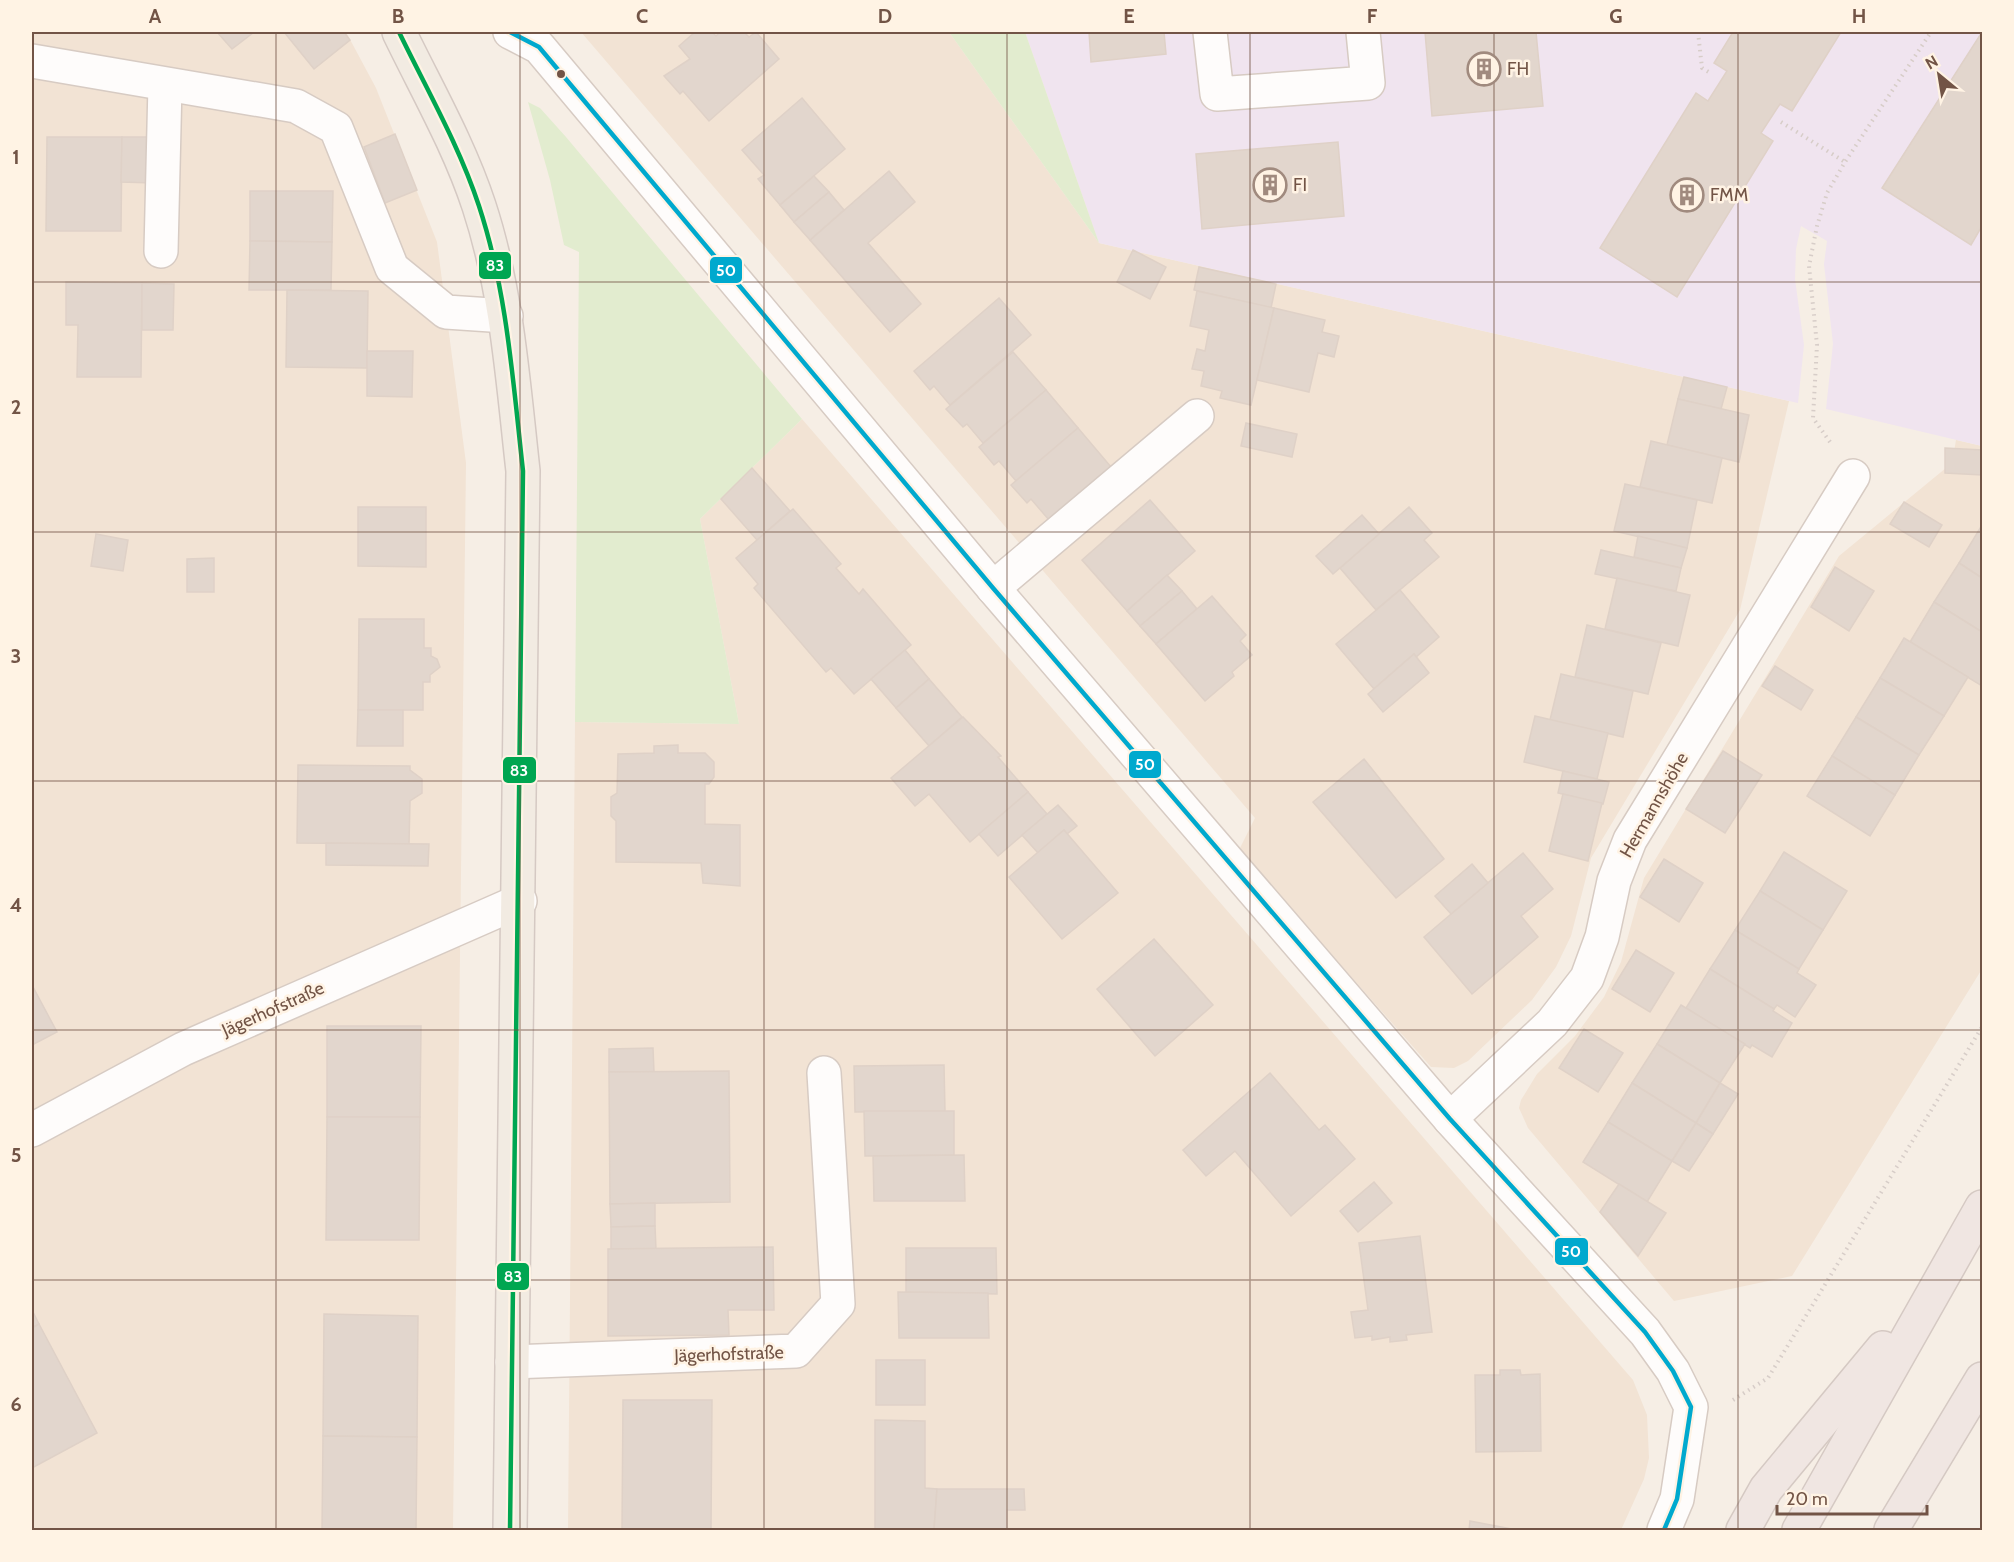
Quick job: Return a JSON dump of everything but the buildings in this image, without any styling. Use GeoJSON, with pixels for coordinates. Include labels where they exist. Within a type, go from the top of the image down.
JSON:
{"type":"FeatureCollection","features":[{"type":"Feature","properties":{"kind":"highway"},"geometry":{"type":"LineString","coordinates":[[1799,1530],[1936,1284],[1983,1207]]}},
{"type":"Feature","properties":{"kind":"highway"},"geometry":{"type":"LineString","coordinates":[[1743,1530],[1766,1489],[1936,1284]]}},
{"type":"Feature","properties":{"kind":"highway"},"geometry":{"type":"LineString","coordinates":[[1892,1530],[1983,1379]]}},
{"type":"Feature","properties":{"kind":"main road"},"geometry":{"type":"LineString","coordinates":[[399,32],[479,205],[506,316],[523,471],[520,900],[510,1530]]}},
{"type":"Feature","properties":{"kind":"street"},"geometry":{"type":"LineString","coordinates":[[510,32],[539,47],[993,588],[1450,1119],[1645,1332],[1673,1371],[1691,1407],[1677,1499],[1664,1530]]}},
{"type":"Feature","properties":{"kind":"street"},"geometry":{"type":"LineString","coordinates":[[1210,32],[1217,94],[1368,83],[1363,32]]}},
{"type":"Feature","properties":{"kind":"street"},"geometry":{"type":"LineString","coordinates":[[32,61],[296,106],[336,128],[392,268],[446,312],[506,316]]}},
{"type":"Feature","properties":{"kind":"street"},"geometry":{"type":"LineString","coordinates":[[161,251],[165,85]]}},
{"type":"Feature","properties":{"kind":"street"},"geometry":{"type":"LineString","coordinates":[[993,588],[1197,416]]}},
{"type":"Feature","properties":{"kind":"street","name":"Hermannshöhe"},"geometry":{"type":"LineString","coordinates":[[1450,1119],[1552,1023],[1587,978],[1602,937],[1614,881],[1630,840],[1853,476]]}},
{"type":"Feature","properties":{"kind":"street","name":"Jägerhofstraße"},"geometry":{"type":"LineString","coordinates":[[32,1130],[183,1049],[520,900]]}},
{"type":"Feature","properties":{"kind":"street","name":"Jägerhofstraße"},"geometry":{"type":"LineString","coordinates":[[512,1362],[796,1351],[838,1304],[824,1073]]}},
{"type":"Feature","properties":{"kind":"path"},"geometry":{"type":"LineString","coordinates":[[1698,32],[1702,68],[1713,74]]}},
{"type":"Feature","properties":{"kind":"path"},"geometry":{"type":"LineString","coordinates":[[1853,476],[1814,418],[1817,345],[1809,266],[1827,193],[1931,32]]}},
{"type":"Feature","properties":{"kind":"path"},"geometry":{"type":"LineString","coordinates":[[1781,122],[1845,162]]}},
{"type":"Feature","properties":{"kind":"path"},"geometry":{"type":"LineString","coordinates":[[1691,1407],[1730,1402],[1768,1378],[1983,1027]]}},
{"type":"Feature","properties":{"kind":"shaded area"},"geometry":{"type":"Polygon","coordinates":[[[32,32],[346,32],[376,88],[437,242],[466,463],[453,1530],[32,1530],[32,32]]]}},
{"type":"Feature","properties":{"kind":"shaded area"},"geometry":{"type":"Polygon","coordinates":[[[581,32],[949,32],[1099,243],[1789,401],[1740,610],[1591,858],[1571,936],[1556,967],[1532,1000],[1468,1061],[1454,1068],[1431,1067],[1239,850],[1255,818],[581,32]]]}},
{"type":"Feature","properties":{"kind":"shaded area"},"geometry":{"type":"Polygon","coordinates":[[[1025,32],[1982,32],[1982,446],[1826,409],[1833,344],[1824,264],[1827,241],[1801,226],[1796,249],[1795,279],[1804,345],[1798,403],[1099,243],[1025,32]]]}},
{"type":"Feature","properties":{"kind":"shaded area"},"geometry":{"type":"Polygon","coordinates":[[[802,419],[1633,1380],[1647,1415],[1649,1458],[1644,1479],[1621,1530],[568,1530],[575,722],[739,724],[700,519],[802,419]]]}},
{"type":"Feature","properties":{"kind":"shaded area"},"geometry":{"type":"Polygon","coordinates":[[[1956,440],[1982,446],[1982,969],[1792,1276],[1674,1301],[1528,1128],[1519,1108],[1521,1100],[1537,1074],[1575,1036],[1604,997],[1621,962],[1644,878],[1839,556],[1952,463],[1956,440]]]}},
{"type":"Feature","properties":{"kind":"green space"},"geometry":{"type":"Polygon","coordinates":[[[949,32],[1025,32],[1099,243],[949,32]]]}},
{"type":"Feature","properties":{"kind":"green space"},"geometry":{"type":"Polygon","coordinates":[[[528,102],[540,108],[566,137],[802,419],[700,519],[739,724],[575,722],[579,252],[564,245],[550,180],[528,102]]]}},
{"type":"Feature","properties":{"kind":"transit line","name":"83"},"geometry":{"type":"LineString","coordinates":[[399,32],[462,161],[489,238],[508,337],[523,471],[510,1530]]}},
{"type":"Feature","properties":{"kind":"transit line","name":"50"},"geometry":{"type":"LineString","coordinates":[[510,32],[539,47],[993,588],[1450,1119],[1645,1332],[1673,1371],[1691,1407],[1677,1499],[1664,1530]]}},
{"type":"Feature","properties":{"kind":"place","name":"FH"},"geometry":{"type":"Point","coordinates":[1484,69]}},
{"type":"Feature","properties":{"kind":"place","name":"FI"},"geometry":{"type":"Point","coordinates":[1270,185]}},
{"type":"Feature","properties":{"kind":"place","name":"FMM"},"geometry":{"type":"Point","coordinates":[1687,195]}}]}
